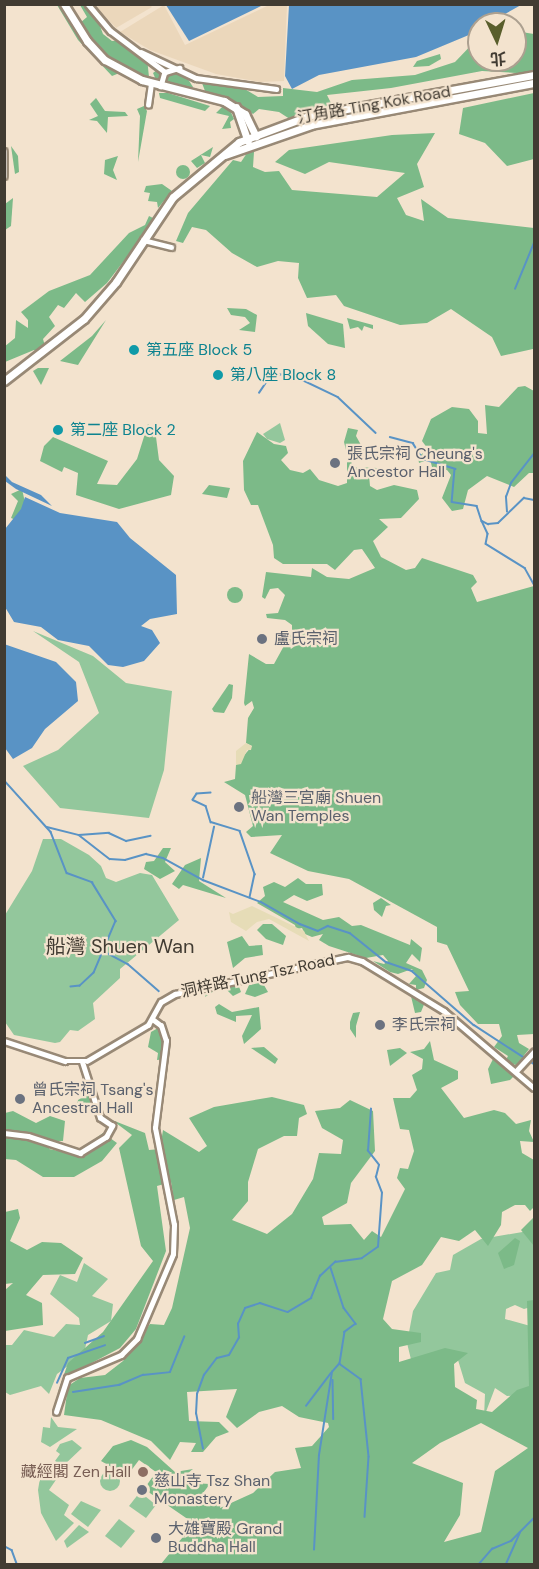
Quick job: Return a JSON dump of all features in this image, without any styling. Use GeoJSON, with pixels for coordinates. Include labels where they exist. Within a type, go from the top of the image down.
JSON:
{"type":"FeatureCollection","features":[{"type":"Feature","properties":{"kind":"main road"},"geometry":{"type":"LineString","coordinates":[[64,4],[87,41],[105,60],[161,87],[236,107],[245,114],[258,141]]}},
{"type":"Feature","properties":{"kind":"main road","name":"汀角路 Ting Kok Road"},"geometry":{"type":"LineString","coordinates":[[4,381],[89,314],[116,282],[143,240],[183,187],[246,137],[308,116],[534,75]]}},
{"type":"Feature","properties":{"kind":"main road","name":"汀角路 Ting Kok Road"},"geometry":{"type":"LineString","coordinates":[[222,156],[258,141],[311,125],[534,84]]}},
{"type":"Feature","properties":{"kind":"main road"},"geometry":{"type":"LineString","coordinates":[[236,107],[250,145]]}},
{"type":"Feature","properties":{"kind":"street"},"geometry":{"type":"LineString","coordinates":[[88,4],[111,31],[165,72]]}},
{"type":"Feature","properties":{"kind":"street"},"geometry":{"type":"LineString","coordinates":[[141,52],[164,60],[195,78],[276,89]]}},
{"type":"Feature","properties":{"kind":"street"},"geometry":{"type":"LineString","coordinates":[[165,72],[179,68]]}},
{"type":"Feature","properties":{"kind":"street"},"geometry":{"type":"LineString","coordinates":[[161,87],[165,72]]}},
{"type":"Feature","properties":{"kind":"street"},"geometry":{"type":"LineString","coordinates":[[147,105],[152,83]]}},
{"type":"Feature","properties":{"kind":"street"},"geometry":{"type":"LineString","coordinates":[[4,151],[4,176]]}},
{"type":"Feature","properties":{"kind":"street"},"geometry":{"type":"LineString","coordinates":[[143,240],[171,248]]}},
{"type":"Feature","properties":{"kind":"street","name":"洞梓路 Tung Tsz Road"},"geometry":{"type":"LineString","coordinates":[[82,1062],[153,1020],[161,1002],[175,994],[348,957],[362,961],[444,1011],[517,1070],[534,1088]]}},
{"type":"Feature","properties":{"kind":"street"},"geometry":{"type":"LineString","coordinates":[[56,1412],[61,1387],[72,1374],[121,1355],[134,1344],[173,1254],[174,1225],[155,1128],[166,1041],[161,1026],[153,1020]]}},
{"type":"Feature","properties":{"kind":"street"},"geometry":{"type":"LineString","coordinates":[[4,1041],[59,1060],[82,1062],[100,1118],[112,1126],[106,1137],[80,1153],[28,1136],[4,1133]]}},
{"type":"Feature","properties":{"kind":"street"},"geometry":{"type":"LineString","coordinates":[[517,1070],[534,1052]]}},
{"type":"Feature","properties":{"kind":"shaded area"},"geometry":{"type":"Polygon","coordinates":[[[94,5],[150,5],[152,7],[116,28],[94,5]]]}},
{"type":"Feature","properties":{"kind":"shaded area"},"geometry":{"type":"Polygon","coordinates":[[[164,5],[185,45],[269,5],[287,5],[284,81],[260,82],[216,74],[150,50],[120,32],[164,5]]]}},
{"type":"Feature","properties":{"kind":"green space"},"geometry":{"type":"Polygon","coordinates":[[[57,5],[66,5],[80,23],[87,17],[80,5],[92,5],[103,34],[112,41],[125,40],[126,46],[147,58],[149,77],[144,81],[122,72],[112,76],[78,40],[57,5]]]}},
{"type":"Feature","properties":{"kind":"green space"},"geometry":{"type":"Polygon","coordinates":[[[527,33],[534,34],[534,74],[499,72],[527,72],[527,33]]]}},
{"type":"Feature","properties":{"kind":"green space"},"geometry":{"type":"Polygon","coordinates":[[[467,50],[467,72],[477,72],[391,88],[327,95],[333,107],[376,100],[377,104],[319,115],[317,108],[313,109],[316,114],[296,123],[279,112],[259,109],[253,114],[242,106],[208,99],[202,83],[243,88],[258,97],[283,96],[283,88],[317,92],[352,80],[415,75],[455,62],[467,50]]]}},
{"type":"Feature","properties":{"kind":"green space"},"geometry":{"type":"Polygon","coordinates":[[[440,54],[441,59],[429,66],[413,67],[417,61],[440,54]]]}},
{"type":"Feature","properties":{"kind":"green space"},"geometry":{"type":"Polygon","coordinates":[[[165,64],[184,73],[193,87],[159,87],[153,73],[165,64]]]}},
{"type":"Feature","properties":{"kind":"green space"},"geometry":{"type":"Polygon","coordinates":[[[159,93],[168,93],[210,106],[205,111],[160,98],[159,93]]]}},
{"type":"Feature","properties":{"kind":"green space"},"geometry":{"type":"Polygon","coordinates":[[[534,93],[534,159],[507,166],[485,143],[459,134],[463,108],[534,93]]]}},
{"type":"Feature","properties":{"kind":"green space"},"geometry":{"type":"Polygon","coordinates":[[[96,98],[105,111],[125,112],[128,116],[108,117],[107,133],[97,121],[89,120],[98,116],[90,104],[96,98]]]}},
{"type":"Feature","properties":{"kind":"green space"},"geometry":{"type":"Polygon","coordinates":[[[144,106],[147,111],[138,162],[140,116],[137,109],[144,106]]]}},
{"type":"Feature","properties":{"kind":"green space"},"geometry":{"type":"Polygon","coordinates":[[[223,106],[229,108],[234,119],[230,122],[231,128],[222,129],[229,116],[216,113],[223,106]]]}},
{"type":"Feature","properties":{"kind":"green space"},"geometry":{"type":"Polygon","coordinates":[[[435,133],[417,164],[424,187],[397,198],[406,215],[424,221],[421,199],[448,218],[534,228],[533,349],[501,356],[492,337],[451,309],[427,323],[400,325],[344,306],[336,295],[307,298],[298,278],[299,263],[278,261],[257,267],[232,253],[206,230],[192,227],[183,243],[176,241],[188,213],[233,160],[241,162],[249,150],[254,152],[253,167],[265,172],[279,171],[292,190],[377,197],[405,173],[329,162],[305,174],[275,162],[289,150],[392,135],[435,133]]]}},
{"type":"Feature","properties":{"kind":"green space"},"geometry":{"type":"Polygon","coordinates":[[[11,146],[18,156],[19,172],[15,174],[11,146]]]}},
{"type":"Feature","properties":{"kind":"green space"},"geometry":{"type":"Polygon","coordinates":[[[213,147],[210,157],[201,155],[205,163],[197,168],[191,161],[213,147]]]}},
{"type":"Feature","properties":{"kind":"green space"},"geometry":{"type":"Polygon","coordinates":[[[118,156],[113,170],[117,180],[104,174],[105,160],[118,156]]]}},
{"type":"Feature","properties":{"kind":"green space"},"geometry":{"type":"Polygon","coordinates":[[[183,165],[188,167],[190,172],[188,177],[183,179],[178,177],[176,172],[178,167],[183,165]]]}},
{"type":"Feature","properties":{"kind":"green space"},"geometry":{"type":"Polygon","coordinates":[[[162,184],[172,191],[158,208],[157,202],[148,201],[150,193],[144,192],[146,186],[162,184]]]}},
{"type":"Feature","properties":{"kind":"green space"},"geometry":{"type":"Polygon","coordinates":[[[13,198],[11,226],[5,230],[5,204],[13,198]]]}},
{"type":"Feature","properties":{"kind":"green space"},"geometry":{"type":"Polygon","coordinates":[[[149,216],[153,218],[139,241],[107,283],[85,302],[76,293],[64,308],[58,305],[49,317],[55,326],[43,339],[47,353],[43,355],[34,350],[5,362],[4,347],[15,338],[16,320],[28,328],[28,320],[21,312],[49,291],[90,275],[129,233],[145,225],[149,216]]]}},
{"type":"Feature","properties":{"kind":"green space"},"geometry":{"type":"Polygon","coordinates":[[[227,308],[246,309],[257,315],[255,332],[239,330],[250,323],[245,317],[231,315],[227,308]]]}},
{"type":"Feature","properties":{"kind":"green space"},"geometry":{"type":"Polygon","coordinates":[[[306,313],[343,324],[345,348],[328,344],[308,326],[306,313]]]}},
{"type":"Feature","properties":{"kind":"green space"},"geometry":{"type":"Polygon","coordinates":[[[347,318],[373,325],[373,329],[364,326],[362,331],[358,327],[350,329],[347,318]]]}},
{"type":"Feature","properties":{"kind":"green space"},"geometry":{"type":"Polygon","coordinates":[[[106,320],[78,365],[60,361],[92,336],[106,320]]]}},
{"type":"Feature","properties":{"kind":"green space"},"geometry":{"type":"Polygon","coordinates":[[[38,368],[49,368],[41,385],[33,371],[38,368]]]}},
{"type":"Feature","properties":{"kind":"green space"},"geometry":{"type":"Polygon","coordinates":[[[525,386],[534,391],[534,473],[529,473],[514,487],[487,476],[468,490],[463,509],[452,511],[442,498],[451,475],[447,470],[433,471],[430,459],[419,463],[418,457],[428,449],[422,441],[431,419],[452,407],[469,409],[478,421],[478,433],[487,434],[485,405],[499,407],[518,387],[525,386]]]}},
{"type":"Feature","properties":{"kind":"green space"},"geometry":{"type":"Polygon","coordinates":[[[280,423],[285,440],[280,443],[267,439],[263,434],[280,423]]]}},
{"type":"Feature","properties":{"kind":"green space"},"geometry":{"type":"Polygon","coordinates":[[[148,424],[156,437],[159,460],[174,476],[171,495],[119,509],[76,495],[78,473],[64,467],[62,472],[40,461],[44,446],[53,437],[108,461],[97,484],[117,485],[137,459],[148,424]]]}},
{"type":"Feature","properties":{"kind":"green space"},"geometry":{"type":"Polygon","coordinates":[[[348,428],[358,430],[356,436],[361,445],[370,447],[371,455],[358,450],[357,460],[348,458],[344,442],[348,428]]]}},
{"type":"Feature","properties":{"kind":"green space"},"geometry":{"type":"Polygon","coordinates":[[[257,432],[274,444],[286,446],[288,453],[281,460],[290,470],[303,473],[310,469],[319,480],[338,486],[347,483],[347,462],[351,461],[354,467],[377,468],[381,473],[369,475],[370,486],[377,490],[394,485],[417,490],[419,499],[401,518],[379,519],[388,527],[373,541],[381,557],[406,570],[415,568],[422,558],[473,575],[477,582],[471,588],[477,602],[534,586],[534,1034],[517,1035],[519,1043],[529,1049],[522,1058],[526,1063],[524,1068],[513,1064],[507,1068],[516,1074],[510,1080],[491,1084],[488,1069],[494,1057],[503,1065],[508,1056],[494,1047],[502,1036],[499,1024],[478,1024],[460,1005],[455,992],[469,991],[447,945],[437,942],[437,927],[349,879],[308,871],[270,853],[282,835],[251,837],[246,832],[253,826],[245,795],[224,782],[235,779],[236,765],[252,746],[246,743],[248,718],[254,708],[252,701],[245,706],[244,703],[249,654],[266,664],[274,664],[285,644],[277,634],[292,632],[292,625],[285,620],[267,618],[266,614],[278,613],[285,595],[278,588],[270,589],[265,599],[262,597],[266,572],[311,577],[312,568],[327,577],[349,579],[375,568],[362,549],[354,550],[335,570],[327,564],[283,564],[274,558],[273,545],[258,505],[251,505],[244,490],[243,461],[257,432]]]}},
{"type":"Feature","properties":{"kind":"green space"},"geometry":{"type":"Polygon","coordinates":[[[209,485],[230,488],[227,498],[202,494],[209,485]]]}},
{"type":"Feature","properties":{"kind":"green space"},"geometry":{"type":"Polygon","coordinates":[[[22,489],[26,507],[16,520],[11,518],[18,501],[11,494],[22,489]]]}},
{"type":"Feature","properties":{"kind":"green space"},"geometry":{"type":"Polygon","coordinates":[[[235,587],[241,589],[243,595],[241,601],[235,603],[229,601],[227,595],[229,589],[235,587]]]}},
{"type":"Feature","properties":{"kind":"green space"},"geometry":{"type":"Polygon","coordinates":[[[33,631],[93,656],[126,683],[172,691],[164,770],[149,818],[60,808],[23,766],[58,750],[99,713],[79,662],[33,631]]]}},
{"type":"Feature","properties":{"kind":"green space"},"geometry":{"type":"Polygon","coordinates":[[[229,684],[233,685],[232,698],[224,713],[214,712],[212,709],[229,684]]]}},
{"type":"Feature","properties":{"kind":"green space"},"geometry":{"type":"Polygon","coordinates":[[[43,839],[61,839],[89,855],[101,866],[106,878],[116,882],[140,873],[152,875],[179,920],[120,969],[120,978],[93,1003],[95,1019],[78,1031],[70,1030],[60,1042],[55,1043],[14,1035],[5,1022],[5,915],[32,871],[43,839]]]}},
{"type":"Feature","properties":{"kind":"green space"},"geometry":{"type":"Polygon","coordinates":[[[163,848],[171,848],[165,862],[175,871],[160,879],[144,869],[146,862],[154,861],[163,848]]]}},
{"type":"Feature","properties":{"kind":"green space"},"geometry":{"type":"Polygon","coordinates":[[[201,858],[199,881],[226,898],[183,885],[179,889],[172,884],[185,865],[201,858]]]}},
{"type":"Feature","properties":{"kind":"green space"},"geometry":{"type":"Polygon","coordinates":[[[298,878],[306,884],[322,884],[323,895],[307,901],[294,895],[283,902],[323,920],[339,917],[352,926],[361,925],[410,945],[411,939],[422,948],[420,962],[412,954],[406,963],[422,970],[427,980],[424,988],[416,990],[416,985],[409,984],[416,976],[412,969],[398,974],[390,972],[373,961],[384,964],[388,961],[383,955],[366,958],[329,946],[319,940],[323,934],[312,937],[305,934],[302,928],[296,929],[295,925],[257,903],[265,896],[263,887],[274,882],[285,887],[298,878]]]}},
{"type":"Feature","properties":{"kind":"green space"},"geometry":{"type":"Polygon","coordinates":[[[381,898],[391,905],[386,906],[382,917],[374,910],[373,903],[381,898]]]}},
{"type":"Feature","properties":{"kind":"green space"},"geometry":{"type":"Polygon","coordinates":[[[263,924],[272,924],[286,936],[283,945],[266,939],[257,930],[263,924]]]}},
{"type":"Feature","properties":{"kind":"green space"},"geometry":{"type":"Polygon","coordinates":[[[242,936],[249,946],[262,945],[263,955],[245,958],[233,968],[227,942],[242,936]]]}},
{"type":"Feature","properties":{"kind":"green space"},"geometry":{"type":"Polygon","coordinates":[[[261,980],[268,992],[255,997],[245,994],[249,985],[261,980]]]}},
{"type":"Feature","properties":{"kind":"green space"},"geometry":{"type":"Polygon","coordinates":[[[238,984],[241,992],[233,996],[226,989],[217,989],[205,997],[208,989],[238,984]]]}},
{"type":"Feature","properties":{"kind":"green space"},"geometry":{"type":"Polygon","coordinates":[[[410,992],[417,996],[417,1001],[425,1002],[421,1012],[415,1013],[410,992]]]}},
{"type":"Feature","properties":{"kind":"green space"},"geometry":{"type":"Polygon","coordinates":[[[219,1004],[232,1012],[259,1007],[261,1029],[244,1044],[242,1036],[252,1015],[236,1016],[236,1022],[217,1014],[215,1007],[219,1004]]]}},
{"type":"Feature","properties":{"kind":"green space"},"geometry":{"type":"Polygon","coordinates":[[[360,1012],[356,1026],[356,1038],[350,1029],[350,1022],[353,1013],[360,1012]]]}},
{"type":"Feature","properties":{"kind":"green space"},"geometry":{"type":"Polygon","coordinates":[[[158,1028],[161,1036],[167,1038],[167,1049],[166,1059],[157,1060],[158,1053],[148,1047],[151,1032],[158,1028]]]}},
{"type":"Feature","properties":{"kind":"green space"},"geometry":{"type":"Polygon","coordinates":[[[430,1041],[434,1060],[458,1071],[458,1079],[441,1088],[464,1118],[494,1110],[505,1113],[516,1124],[531,1120],[529,1131],[534,1142],[520,1141],[522,1153],[534,1160],[534,1207],[530,1211],[525,1205],[515,1205],[502,1212],[501,1225],[488,1246],[475,1230],[459,1241],[441,1237],[422,1265],[392,1281],[383,1319],[392,1329],[421,1333],[421,1342],[399,1347],[399,1362],[445,1348],[468,1353],[454,1364],[455,1387],[477,1400],[476,1409],[492,1412],[517,1390],[529,1386],[527,1301],[534,1300],[534,1564],[161,1564],[191,1527],[189,1520],[144,1489],[156,1472],[139,1460],[127,1476],[101,1461],[113,1446],[131,1440],[147,1447],[175,1472],[193,1469],[182,1478],[192,1483],[210,1484],[199,1498],[221,1500],[220,1508],[253,1493],[275,1472],[301,1468],[295,1448],[312,1446],[329,1427],[328,1423],[299,1417],[282,1406],[259,1412],[237,1428],[226,1417],[237,1389],[187,1392],[189,1421],[219,1422],[229,1432],[216,1437],[203,1452],[191,1452],[196,1443],[180,1442],[170,1460],[151,1441],[101,1420],[64,1415],[68,1386],[80,1378],[105,1375],[123,1361],[150,1324],[164,1325],[172,1308],[190,1228],[184,1197],[174,1200],[171,1182],[157,1186],[166,1251],[136,1329],[120,1348],[67,1376],[58,1392],[68,1363],[103,1332],[153,1261],[141,1246],[119,1148],[132,1135],[112,1120],[145,1133],[149,1150],[160,1149],[163,1130],[199,1152],[207,1146],[189,1118],[214,1107],[272,1097],[304,1105],[307,1114],[299,1118],[297,1136],[284,1136],[258,1149],[248,1182],[248,1201],[232,1220],[267,1234],[292,1214],[313,1179],[319,1153],[341,1154],[343,1140],[322,1128],[315,1111],[340,1108],[350,1100],[373,1111],[375,1151],[351,1183],[347,1203],[322,1217],[324,1225],[351,1224],[364,1240],[372,1231],[381,1237],[405,1189],[397,1178],[400,1168],[408,1169],[414,1151],[409,1130],[400,1129],[393,1098],[410,1098],[417,1090],[412,1075],[422,1069],[423,1059],[410,1052],[424,1049],[430,1041]],[[481,1423],[440,1443],[412,1463],[463,1483],[460,1515],[444,1542],[481,1532],[495,1471],[528,1448],[481,1423]]]}},
{"type":"Feature","properties":{"kind":"green space"},"geometry":{"type":"Polygon","coordinates":[[[264,1047],[278,1059],[275,1064],[251,1048],[264,1047]]]}},
{"type":"Feature","properties":{"kind":"green space"},"geometry":{"type":"Polygon","coordinates":[[[400,1048],[407,1053],[390,1066],[387,1050],[400,1048]]]}},
{"type":"Feature","properties":{"kind":"green space"},"geometry":{"type":"Polygon","coordinates":[[[92,1092],[100,1101],[98,1109],[77,1105],[78,1100],[92,1092]]]}},
{"type":"Feature","properties":{"kind":"green space"},"geometry":{"type":"Polygon","coordinates":[[[13,1111],[36,1123],[50,1116],[65,1121],[63,1141],[56,1141],[49,1149],[85,1156],[92,1141],[103,1133],[117,1143],[102,1161],[74,1177],[43,1177],[16,1160],[5,1159],[5,1113],[13,1111]]]}},
{"type":"Feature","properties":{"kind":"green space"},"geometry":{"type":"Polygon","coordinates":[[[18,1209],[20,1218],[10,1241],[27,1250],[42,1242],[61,1243],[83,1258],[75,1274],[43,1275],[26,1295],[42,1303],[43,1325],[5,1331],[5,1290],[13,1283],[5,1284],[5,1212],[18,1209]]]}},
{"type":"Feature","properties":{"kind":"green space"},"geometry":{"type":"Polygon","coordinates":[[[534,1217],[534,1246],[521,1230],[534,1217]]]}},
{"type":"Feature","properties":{"kind":"green space"},"geometry":{"type":"Polygon","coordinates":[[[534,1230],[534,1306],[524,1309],[515,1305],[506,1309],[505,1319],[534,1327],[534,1394],[507,1396],[495,1388],[484,1417],[485,1394],[465,1383],[458,1360],[415,1376],[407,1343],[413,1311],[436,1273],[450,1270],[453,1255],[481,1239],[534,1230]]]}},
{"type":"Feature","properties":{"kind":"green space"},"geometry":{"type":"Polygon","coordinates":[[[515,1238],[520,1241],[514,1265],[504,1269],[498,1253],[515,1238]]]}},
{"type":"Feature","properties":{"kind":"green space"},"geometry":{"type":"Polygon","coordinates":[[[84,1263],[108,1279],[92,1296],[113,1304],[111,1321],[88,1335],[84,1354],[57,1374],[49,1394],[41,1386],[10,1395],[5,1392],[4,1345],[12,1345],[24,1330],[54,1337],[66,1324],[80,1325],[79,1318],[50,1294],[60,1275],[77,1282],[84,1263]]]}},
{"type":"Feature","properties":{"kind":"green space"},"geometry":{"type":"Polygon","coordinates":[[[51,1417],[58,1427],[77,1429],[50,1447],[41,1442],[43,1427],[50,1428],[51,1417]]]}},
{"type":"Feature","properties":{"kind":"green space"},"geometry":{"type":"Polygon","coordinates":[[[72,1440],[82,1448],[63,1466],[55,1461],[60,1454],[56,1451],[60,1444],[72,1440]]]}},
{"type":"Feature","properties":{"kind":"green space"},"geometry":{"type":"Polygon","coordinates":[[[52,1465],[60,1474],[49,1490],[69,1505],[64,1515],[74,1523],[56,1541],[41,1513],[38,1490],[42,1466],[48,1470],[52,1465]]]}},
{"type":"Feature","properties":{"kind":"green space"},"geometry":{"type":"Polygon","coordinates":[[[110,1471],[117,1474],[120,1481],[117,1488],[110,1491],[103,1488],[100,1481],[103,1474],[110,1471]]]}},
{"type":"Feature","properties":{"kind":"green space"},"geometry":{"type":"Polygon","coordinates":[[[140,1492],[156,1505],[146,1518],[129,1506],[140,1492]]]}},
{"type":"Feature","properties":{"kind":"green space"},"geometry":{"type":"Polygon","coordinates":[[[81,1501],[101,1510],[88,1527],[71,1514],[81,1501]]]}},
{"type":"Feature","properties":{"kind":"green space"},"geometry":{"type":"Polygon","coordinates":[[[119,1519],[135,1531],[121,1548],[105,1536],[119,1519]]]}},
{"type":"Feature","properties":{"kind":"green space"},"geometry":{"type":"Polygon","coordinates":[[[79,1525],[89,1532],[67,1548],[64,1541],[79,1525]]]}},
{"type":"Feature","properties":{"kind":"sand"},"geometry":{"type":"Polygon","coordinates":[[[246,743],[252,746],[251,750],[247,750],[241,764],[236,765],[236,751],[246,743]]]}},
{"type":"Feature","properties":{"kind":"sand"},"geometry":{"type":"Polygon","coordinates":[[[252,906],[304,931],[309,941],[269,919],[257,922],[246,931],[231,922],[229,912],[233,914],[252,906]]]}},
{"type":"Feature","properties":{"kind":"water"},"geometry":{"type":"Polygon","coordinates":[[[289,4],[521,5],[508,12],[467,12],[467,36],[416,57],[319,75],[292,89],[285,76],[289,4]]]}},
{"type":"Feature","properties":{"kind":"water"},"geometry":{"type":"Polygon","coordinates":[[[166,5],[263,5],[189,41],[166,5]]]}},
{"type":"Feature","properties":{"kind":"water"},"geometry":{"type":"Polygon","coordinates":[[[4,474],[12,482],[41,495],[52,506],[16,489],[5,481],[4,474]]]}},
{"type":"Feature","properties":{"kind":"water"},"geometry":{"type":"Polygon","coordinates":[[[25,497],[60,513],[117,522],[130,538],[176,575],[177,614],[150,619],[141,626],[152,630],[160,643],[144,661],[123,667],[108,665],[89,646],[58,640],[41,627],[14,622],[5,607],[5,529],[21,509],[25,497]]]}},
{"type":"Feature","properties":{"kind":"water"},"geometry":{"type":"Polygon","coordinates":[[[4,644],[56,662],[76,682],[78,701],[45,729],[32,748],[13,759],[5,748],[4,644]]]}},
{"type":"Feature","properties":{"kind":"waterway"},"geometry":{"type":"LineString","coordinates":[[515,289],[534,243]]}},
{"type":"Feature","properties":{"kind":"waterway"},"geometry":{"type":"LineString","coordinates":[[259,393],[271,375],[290,374],[338,397],[376,433]]}},
{"type":"Feature","properties":{"kind":"waterway"},"geometry":{"type":"LineString","coordinates":[[390,437],[413,443],[423,459],[455,469],[452,502],[477,506],[482,521],[488,524],[498,523],[524,498],[534,500]]}},
{"type":"Feature","properties":{"kind":"waterway"},"geometry":{"type":"LineString","coordinates":[[507,512],[506,497],[511,483],[534,454]]}},
{"type":"Feature","properties":{"kind":"waterway"},"geometry":{"type":"LineString","coordinates":[[482,521],[488,534],[486,544],[525,568],[534,584]]}},
{"type":"Feature","properties":{"kind":"waterway"},"geometry":{"type":"LineString","coordinates":[[4,780],[51,832],[67,873],[92,882],[116,921],[94,973],[80,986],[71,987]]}},
{"type":"Feature","properties":{"kind":"waterway"},"geometry":{"type":"LineString","coordinates":[[211,793],[197,794],[193,800],[206,806],[211,822],[240,831],[255,874],[250,897]]}},
{"type":"Feature","properties":{"kind":"waterway"},"geometry":{"type":"LineString","coordinates":[[47,827],[79,835],[109,833],[126,841],[150,836]]}},
{"type":"Feature","properties":{"kind":"waterway"},"geometry":{"type":"LineString","coordinates":[[203,878],[214,827]]}},
{"type":"Feature","properties":{"kind":"waterway"},"geometry":{"type":"LineString","coordinates":[[79,835],[110,859],[125,860],[146,854],[163,858],[203,880],[261,902],[300,924],[318,931],[328,926],[350,933],[386,962],[412,971],[474,1025],[534,1064]]}},
{"type":"Feature","properties":{"kind":"waterway"},"geometry":{"type":"LineString","coordinates":[[105,952],[128,964],[159,991]]}},
{"type":"Feature","properties":{"kind":"waterway"},"geometry":{"type":"LineString","coordinates":[[203,1449],[196,1414],[197,1394],[204,1375],[217,1358],[229,1355],[239,1338],[238,1324],[245,1308],[260,1303],[288,1312],[311,1298],[320,1276],[335,1262],[362,1258],[378,1247],[382,1193],[376,1177],[379,1165],[368,1151],[371,1109]]}},
{"type":"Feature","properties":{"kind":"waterway"},"geometry":{"type":"LineString","coordinates":[[331,1268],[344,1308],[356,1324],[345,1332],[340,1364],[361,1379],[369,1457],[365,1517]]}},
{"type":"Feature","properties":{"kind":"waterway"},"geometry":{"type":"LineString","coordinates":[[85,1343],[104,1336]]}},
{"type":"Feature","properties":{"kind":"waterway"},"geometry":{"type":"LineString","coordinates":[[73,1392],[119,1385],[143,1375],[170,1372],[184,1337]]}},
{"type":"Feature","properties":{"kind":"waterway"},"geometry":{"type":"LineString","coordinates":[[57,1383],[68,1358],[105,1345]]}},
{"type":"Feature","properties":{"kind":"waterway"},"geometry":{"type":"LineString","coordinates":[[314,1550],[319,1455],[332,1372],[339,1364]]}},
{"type":"Feature","properties":{"kind":"waterway"},"geometry":{"type":"LineString","coordinates":[[306,1406],[331,1373]]}},
{"type":"Feature","properties":{"kind":"waterway"},"geometry":{"type":"LineString","coordinates":[[333,1380],[334,1419]]}},
{"type":"Feature","properties":{"kind":"waterway"},"geometry":{"type":"LineString","coordinates":[[479,1564],[492,1549],[511,1541],[534,1518]]}},
{"type":"Feature","properties":{"kind":"waterway"},"geometry":{"type":"LineString","coordinates":[[506,1564],[520,1533]]}},
{"type":"Feature","properties":{"kind":"waterway"},"geometry":{"type":"LineString","coordinates":[[4,1546],[12,1550],[17,1564]]}},
{"type":"Feature","properties":{"kind":"place","name":"第五座 Block 5"},"geometry":{"type":"Point","coordinates":[134,350]}},
{"type":"Feature","properties":{"kind":"place","name":"第八座 Block 8"},"geometry":{"type":"Point","coordinates":[218,375]}},
{"type":"Feature","properties":{"kind":"place","name":"第二座 Block 2"},"geometry":{"type":"Point","coordinates":[58,430]}},
{"type":"Feature","properties":{"kind":"place","name":"張氏宗祠 Cheung's Ancestor Hall"},"geometry":{"type":"Point","coordinates":[335,463]}},
{"type":"Feature","properties":{"kind":"place","name":"盧氏宗祠"},"geometry":{"type":"Point","coordinates":[262,639]}},
{"type":"Feature","properties":{"kind":"place","name":"船灣三宮廟 Shuen Wan Temples"},"geometry":{"type":"Point","coordinates":[239,807]}},
{"type":"Feature","properties":{"kind":"place","name":"李氏宗祠"},"geometry":{"type":"Point","coordinates":[380,1025]}},
{"type":"Feature","properties":{"kind":"place","name":"曾氏宗祠 Tsang's Ancestral Hall"},"geometry":{"type":"Point","coordinates":[20,1099]}},
{"type":"Feature","properties":{"kind":"place","name":"藏經閣 Zen Hall"},"geometry":{"type":"Point","coordinates":[143,1472]}},
{"type":"Feature","properties":{"kind":"place","name":"慈山寺 Tsz Shan Monastery"},"geometry":{"type":"Point","coordinates":[142,1490]}},
{"type":"Feature","properties":{"kind":"place","name":"大雄寶殿 Grand Buddha Hall"},"geometry":{"type":"Point","coordinates":[156,1538]}},
{"type":"Feature","properties":{"kind":"district","name":"船灣 Shuen Wan"},"geometry":{"type":"Point","coordinates":[120,946]}}]}
